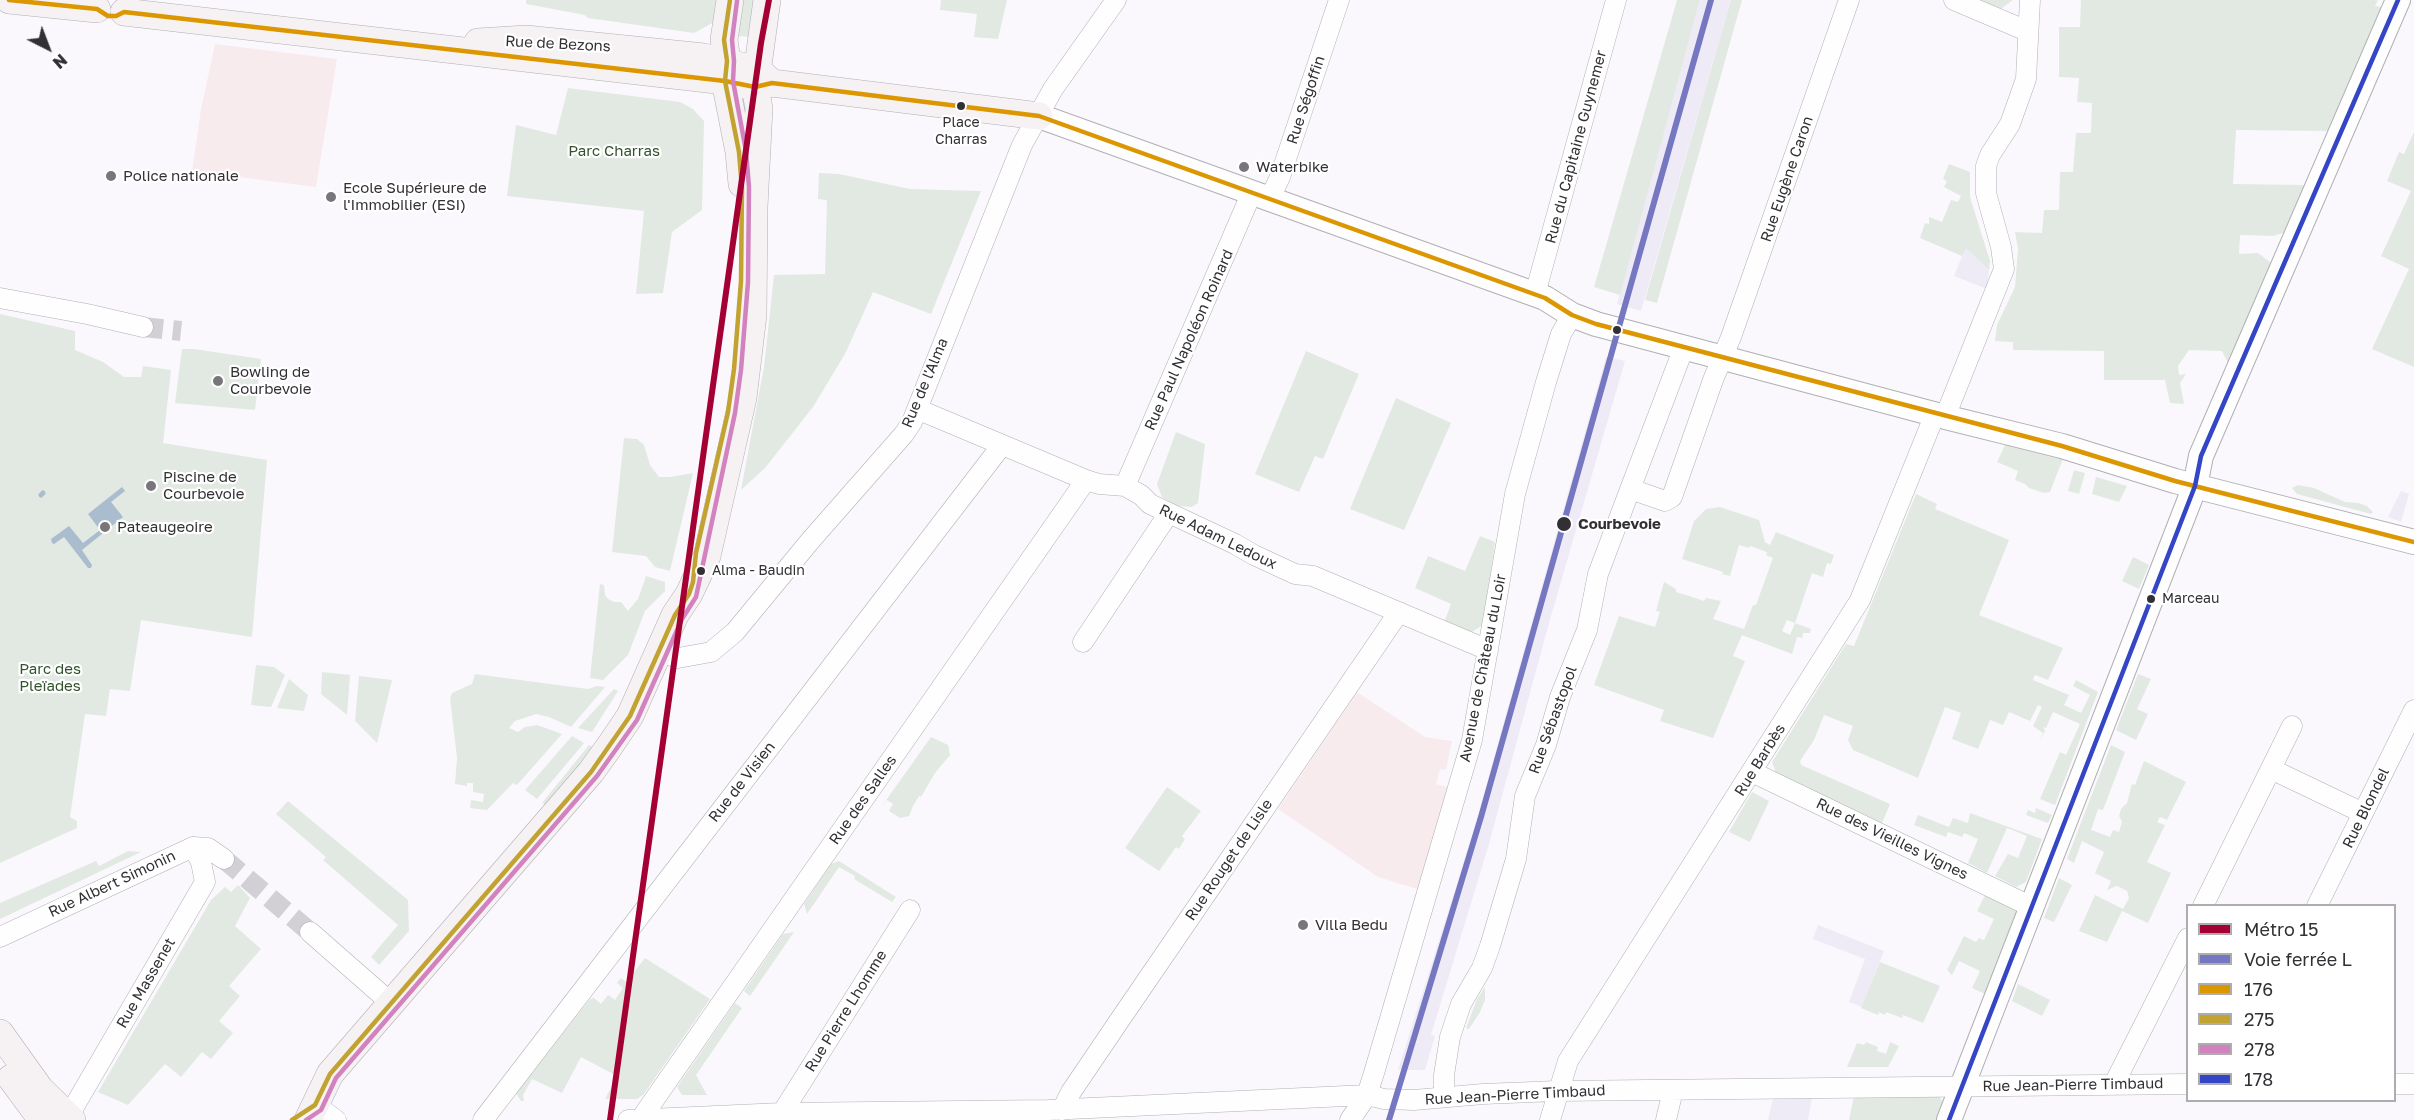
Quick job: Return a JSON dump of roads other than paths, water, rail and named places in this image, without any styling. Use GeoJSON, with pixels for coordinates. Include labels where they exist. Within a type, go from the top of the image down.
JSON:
{"type":"FeatureCollection","features":[{"type":"Feature","properties":{"kind":"main road"},"geometry":{"type":"LineString","coordinates":[[9,0],[96,4]]}},
{"type":"Feature","properties":{"kind":"main road","name":"Rue de Bezons"},"geometry":{"type":"LineString","coordinates":[[159,0],[188,7],[459,41],[482,43],[526,39],[642,49],[762,80],[1039,116]]}},
{"type":"Feature","properties":{"kind":"main road"},"geometry":{"type":"LineString","coordinates":[[693,582],[696,553],[728,412],[741,281],[742,188],[724,40],[730,0]]}},
{"type":"Feature","properties":{"kind":"main road"},"geometry":{"type":"LineString","coordinates":[[292,1120],[320,1115],[330,1074],[597,764],[630,716],[675,615],[689,594],[707,555],[743,398],[753,315],[754,207],[767,0]]}},
{"type":"Feature","properties":{"kind":"main road","name":"Rue de Bezons"},"geometry":{"type":"LineString","coordinates":[[96,4],[108,16],[116,16],[127,6],[726,71]]}},
{"type":"Feature","properties":{"kind":"main road"},"geometry":{"type":"LineString","coordinates":[[0,1032],[62,1119]]}},
{"type":"Feature","properties":{"kind":"main road"},"geometry":{"type":"LineString","coordinates":[[0,1062],[62,1119]]}},
{"type":"Feature","properties":{"kind":"street","name":"Rue de l'Alma"},"geometry":{"type":"LineString","coordinates":[[660,652],[678,658],[711,652],[735,632],[810,541],[904,434],[917,409],[1022,145],[1053,89],[1116,0]]}},
{"type":"Feature","properties":{"kind":"street","name":"Rue Ségoffin"},"geometry":{"type":"LineString","coordinates":[[1261,195],[1280,177],[1339,0]]}},
{"type":"Feature","properties":{"kind":"street","name":"Rue du Capitaine Guynemer"},"geometry":{"type":"LineString","coordinates":[[1535,294],[1616,0]]}},
{"type":"Feature","properties":{"kind":"street","name":"Rue Eugène Caron"},"geometry":{"type":"LineString","coordinates":[[1632,486],[1636,491],[1665,501],[1672,497],[1735,326],[1849,0]]}},
{"type":"Feature","properties":{"kind":"street"},"geometry":{"type":"LineString","coordinates":[[1954,0],[2027,31]]}},
{"type":"Feature","properties":{"kind":"street","name":"Rue Barbès"},"geometry":{"type":"LineString","coordinates":[[1550,1120],[1557,1090],[1568,1061],[1860,600],[2004,269],[2001,247],[1986,193],[1986,166],[1990,155],[2010,124],[2026,79],[2030,0]]}},
{"type":"Feature","properties":{"kind":"street"},"geometry":{"type":"LineString","coordinates":[[1949,1120],[2195,486],[2201,456],[2398,0]]}},
{"type":"Feature","properties":{"kind":"street","name":"Rue de Bezons"},"geometry":{"type":"LineString","coordinates":[[1039,116],[1535,294],[1572,315],[1623,332],[2062,446],[2195,486],[2414,542]]}},
{"type":"Feature","properties":{"kind":"street","name":"Rue Paul Napoléon Roinard"},"geometry":{"type":"LineString","coordinates":[[1125,486],[1261,195]]}},
{"type":"Feature","properties":{"kind":"street"},"geometry":{"type":"LineString","coordinates":[[0,298],[142,327]]}},
{"type":"Feature","properties":{"kind":"street","name":"Avenue de Château du Loir"},"geometry":{"type":"LineString","coordinates":[[1350,1120],[1367,1095],[1472,740],[1515,494],[1561,334],[1572,315]]}},
{"type":"Feature","properties":{"kind":"street","name":"Rue Sébastopol"},"geometry":{"type":"LineString","coordinates":[[1444,1097],[1444,1075],[1450,1037],[1461,1004],[1482,968],[1490,946],[1516,859],[1525,796],[1546,745],[1560,697],[1587,630],[1598,574],[1684,347]]}},
{"type":"Feature","properties":{"kind":"street","name":"Rue Adam Ledoux"},"geometry":{"type":"LineString","coordinates":[[917,409],[1086,480],[1099,484],[1125,486],[1141,495],[1150,504],[1295,574],[1313,576],[1488,650]]}},
{"type":"Feature","properties":{"kind":"street","name":"Rue de Visien"},"geometry":{"type":"LineString","coordinates":[[483,1120],[1002,444]]}},
{"type":"Feature","properties":{"kind":"street","name":"Rue des Salles"},"geometry":{"type":"LineString","coordinates":[[640,1120],[1086,480]]}},
{"type":"Feature","properties":{"kind":"street"},"geometry":{"type":"LineString","coordinates":[[1083,642],[1169,513]]}},
{"type":"Feature","properties":{"kind":"street","name":"Rue Rouget de Lisle"},"geometry":{"type":"LineString","coordinates":[[1062,1110],[1071,1092],[1399,612]]}},
{"type":"Feature","properties":{"kind":"street","name":"Rue Blondel"},"geometry":{"type":"LineString","coordinates":[[2318,904],[2414,710]]}},
{"type":"Feature","properties":{"kind":"street"},"geometry":{"type":"LineString","coordinates":[[2204,904],[2292,726]]}},
{"type":"Feature","properties":{"kind":"street"},"geometry":{"type":"LineString","coordinates":[[2271,769],[2363,813]]}},
{"type":"Feature","properties":{"kind":"street","name":"Rue des Vieilles Vignes"},"geometry":{"type":"LineString","coordinates":[[1752,772],[2032,907]]}},
{"type":"Feature","properties":{"kind":"street","name":"Rue Albert Simonin"},"geometry":{"type":"LineString","coordinates":[[0,937],[193,847],[208,848],[224,859]]}},
{"type":"Feature","properties":{"kind":"street","name":"Rue Massenet"},"geometry":{"type":"LineString","coordinates":[[62,1119],[205,882],[201,862],[193,847]]}},
{"type":"Feature","properties":{"kind":"street","name":"Rue Pierre Lhomme"},"geometry":{"type":"LineString","coordinates":[[782,1113],[910,910]]}},
{"type":"Feature","properties":{"kind":"street"},"geometry":{"type":"LineString","coordinates":[[310,933],[391,1003]]}},
{"type":"Feature","properties":{"kind":"street"},"geometry":{"type":"LineString","coordinates":[[2114,1084],[2186,940]]}},
{"type":"Feature","properties":{"kind":"street","name":"Rue Jean-Pierre Timbaud"},"geometry":{"type":"LineString","coordinates":[[628,1120],[731,1118],[782,1113],[1062,1110],[1367,1095],[1384,1099],[1414,1100],[1557,1090],[2186,1084]]}},
{"type":"Feature","properties":{"kind":"street"},"geometry":{"type":"LineString","coordinates":[[2396,1084],[2414,1084]]}},
{"type":"Feature","properties":{"kind":"street"},"geometry":{"type":"LineString","coordinates":[[1666,1120],[1673,1090]]}},
{"type":"Feature","properties":{"kind":"water","name":"Pateaugeoire"},"geometry":{"type":"Polygon","coordinates":[[[122,487],[125,491],[111,502],[123,517],[82,550],[92,565],[91,568],[88,568],[64,537],[52,543],[51,539],[69,526],[83,543],[100,530],[88,514],[122,487]]]}},
{"type":"Feature","properties":{"kind":"tunnel"},"geometry":{"type":"LineString","coordinates":[[143,327],[181,331]]}},
{"type":"Feature","properties":{"kind":"tunnel"},"geometry":{"type":"LineString","coordinates":[[224,859],[310,932]]}},
{"type":"Feature","properties":{"kind":"metro line","name":"15"},"geometry":{"type":"LineString","coordinates":[[610,1120],[761,43],[769,0]]}},
{"type":"Feature","properties":{"kind":"rail line","name":"L"},"geometry":{"type":"LineString","coordinates":[[1389,1120],[1481,817],[1711,0]]}},
{"type":"Feature","properties":{"kind":"place","name":"Place Charras"},"geometry":{"type":"Point","coordinates":[961,106]}},
{"type":"Feature","properties":{"kind":"place","name":"Waterbike"},"geometry":{"type":"Point","coordinates":[1244,167]}},
{"type":"Feature","properties":{"kind":"place","name":"Police nationale"},"geometry":{"type":"Point","coordinates":[111,176]}},
{"type":"Feature","properties":{"kind":"place","name":"Ecole Supérieure de l'Immobilier (ESI)"},"geometry":{"type":"Point","coordinates":[331,197]}},
{"type":"Feature","properties":{"kind":"place","name":"Bowling de Courbevoie"},"geometry":{"type":"Point","coordinates":[218,381]}},
{"type":"Feature","properties":{"kind":"place","name":"Piscine de Courbevoie"},"geometry":{"type":"Point","coordinates":[151,486]}},
{"type":"Feature","properties":{"kind":"place","name":"Courbevoie"},"geometry":{"type":"Point","coordinates":[1564,524]}},
{"type":"Feature","properties":{"kind":"place","name":"Pateaugeoire"},"geometry":{"type":"Point","coordinates":[105,527]}},
{"type":"Feature","properties":{"kind":"place","name":"Alma - Baudin"},"geometry":{"type":"Point","coordinates":[701,571]}},
{"type":"Feature","properties":{"kind":"place","name":"Marceau"},"geometry":{"type":"Point","coordinates":[2151,599]}},
{"type":"Feature","properties":{"kind":"place","name":"Villa Bedu"},"geometry":{"type":"Point","coordinates":[1303,925]}},
{"type":"Feature","properties":{"kind":"park label","name":"Parc Charras"},"geometry":{"type":"Point","coordinates":[614,151]}},
{"type":"Feature","properties":{"kind":"park label","name":"Parc des Pleïades"},"geometry":{"type":"Point","coordinates":[50,678]}}]}
